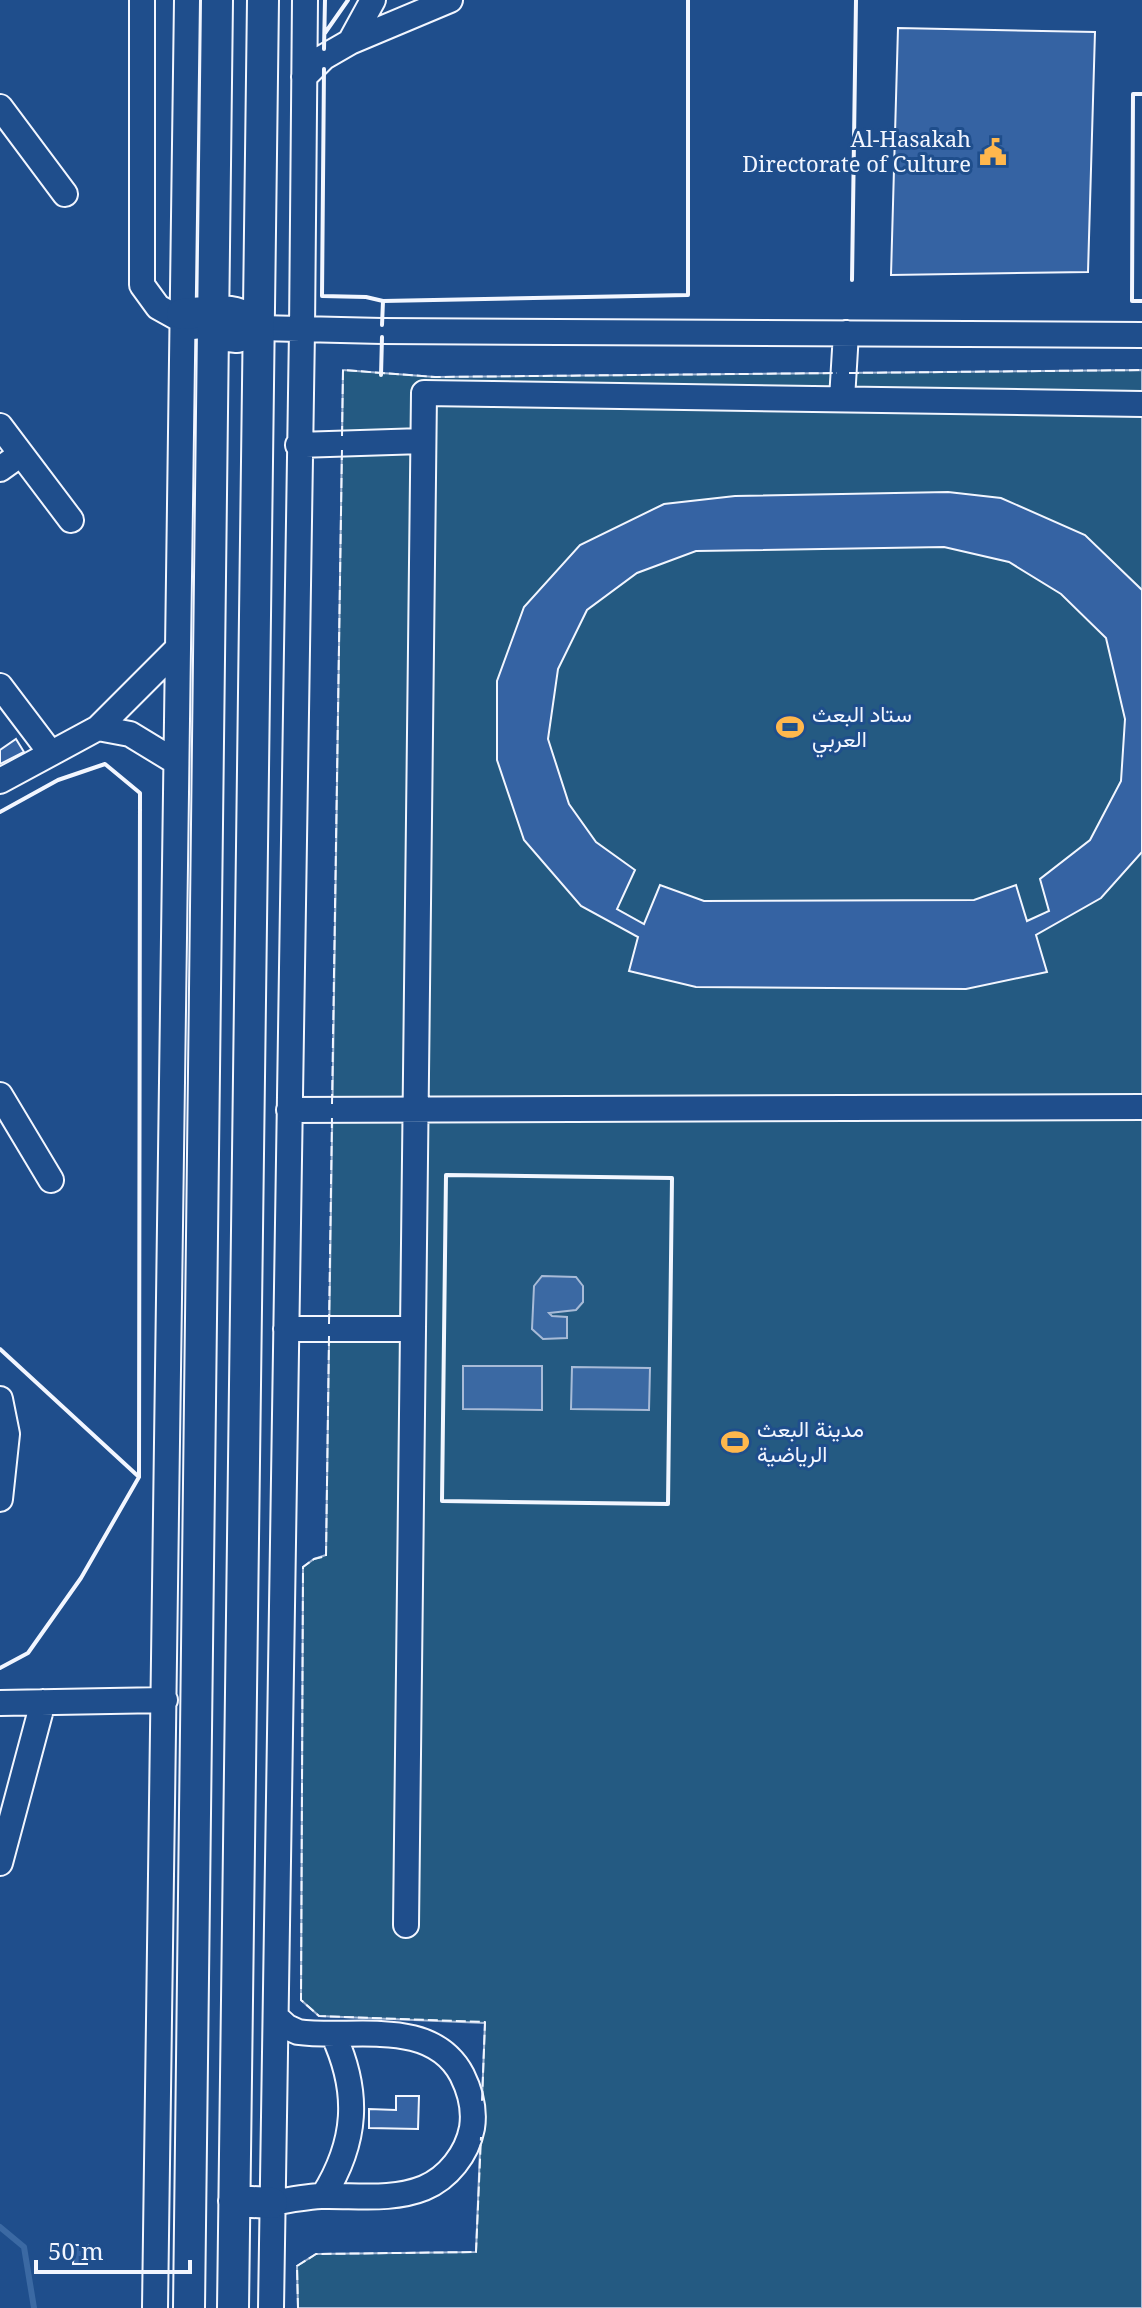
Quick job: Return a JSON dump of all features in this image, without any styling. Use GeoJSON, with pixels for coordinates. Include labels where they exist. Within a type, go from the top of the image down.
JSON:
{"type":"FeatureCollection","features":[{"type":"Feature","properties":{"kind":"main road"},"geometry":{"type":"LineString","coordinates":[[189,2308],[217,0]]}},
{"type":"Feature","properties":{"kind":"main road"},"geometry":{"type":"LineString","coordinates":[[233,2308],[263,0]]}},
{"type":"Feature","properties":{"kind":"main road"},"geometry":{"type":"LineString","coordinates":[[182,318],[212,323],[233,311],[243,314],[259,328]]}},
{"type":"Feature","properties":{"kind":"main road"},"geometry":{"type":"LineString","coordinates":[[234,2201],[272,2203]]}},
{"type":"Feature","properties":{"kind":"street"},"geometry":{"type":"LineString","coordinates":[[142,0],[142,285],[158,307],[182,318]]}},
{"type":"Feature","properties":{"kind":"street"},"geometry":{"type":"LineString","coordinates":[[155,2308],[187,0]]}},
{"type":"Feature","properties":{"kind":"street"},"geometry":{"type":"LineString","coordinates":[[271,2308],[305,0]]}},
{"type":"Feature","properties":{"kind":"street"},"geometry":{"type":"LineString","coordinates":[[350,42],[373,0]]}},
{"type":"Feature","properties":{"kind":"street"},"geometry":{"type":"LineString","coordinates":[[304,77],[324,57],[350,42],[450,0]]}},
{"type":"Feature","properties":{"kind":"street"},"geometry":{"type":"LineString","coordinates":[[0,107],[65,194]]}},
{"type":"Feature","properties":{"kind":"street"},"geometry":{"type":"LineString","coordinates":[[259,328],[1142,335]]}},
{"type":"Feature","properties":{"kind":"street"},"geometry":{"type":"LineString","coordinates":[[842,399],[846,333]]}},
{"type":"Feature","properties":{"kind":"street"},"geometry":{"type":"LineString","coordinates":[[406,1925],[424,393],[1142,404]]}},
{"type":"Feature","properties":{"kind":"street"},"geometry":{"type":"LineString","coordinates":[[0,426],[71,520]]}},
{"type":"Feature","properties":{"kind":"street"},"geometry":{"type":"LineString","coordinates":[[298,445],[423,441]]}},
{"type":"Feature","properties":{"kind":"street"},"geometry":{"type":"LineString","coordinates":[[0,469],[21,454]]}},
{"type":"Feature","properties":{"kind":"street"},"geometry":{"type":"LineString","coordinates":[[0,781],[98,728],[178,648]]}},
{"type":"Feature","properties":{"kind":"street"},"geometry":{"type":"LineString","coordinates":[[0,686],[50,752]]}},
{"type":"Feature","properties":{"kind":"street"},"geometry":{"type":"LineString","coordinates":[[98,728],[130,734],[176,762]]}},
{"type":"Feature","properties":{"kind":"street"},"geometry":{"type":"LineString","coordinates":[[0,1095],[51,1180]]}},
{"type":"Feature","properties":{"kind":"street"},"geometry":{"type":"LineString","coordinates":[[289,1110],[1142,1107]]}},
{"type":"Feature","properties":{"kind":"street"},"geometry":{"type":"LineString","coordinates":[[286,1329],[413,1329]]}},
{"type":"Feature","properties":{"kind":"street"},"geometry":{"type":"LineString","coordinates":[[0,1399],[6,1419],[7,1449],[0,1499]]}},
{"type":"Feature","properties":{"kind":"street"},"geometry":{"type":"LineString","coordinates":[[0,1703],[165,1700]]}},
{"type":"Feature","properties":{"kind":"street"},"geometry":{"type":"LineString","coordinates":[[0,1863],[43,1702]]}},
{"type":"Feature","properties":{"kind":"street"},"geometry":{"type":"LineString","coordinates":[[272,2203],[323,2196],[383,2196],[426,2187],[443,2177],[457,2162],[467,2146],[472,2126],[472,2106],[464,2078],[446,2055],[429,2043],[391,2034],[298,2032],[276,2017]]}},
{"type":"Feature","properties":{"kind":"street"},"geometry":{"type":"LineString","coordinates":[[323,2196],[343,2158],[351,2116],[348,2074],[333,2034]]}},
{"type":"Feature","properties":{"kind":"shaded area","name":"مدينة البعث الرياضية"},"geometry":{"type":"Polygon","coordinates":[[[343,370],[435,377],[1142,370],[1142,2308],[298,2308],[297,2266],[316,2254],[476,2252],[485,2023],[319,2016],[301,2000],[303,1567],[326,1555],[343,370]]]}},
{"type":"Feature","properties":{"kind":"shaded area"},"geometry":{"type":"Polygon","coordinates":[[[542,1276],[576,1277],[583,1286],[583,1302],[576,1310],[549,1313],[567,1317],[567,1338],[543,1339],[532,1329],[534,1286],[542,1276]]]}},
{"type":"Feature","properties":{"kind":"shaded area"},"geometry":{"type":"Polygon","coordinates":[[[463,1366],[542,1366],[542,1410],[463,1409],[463,1366]]]}},
{"type":"Feature","properties":{"kind":"shaded area"},"geometry":{"type":"Polygon","coordinates":[[[572,1367],[650,1368],[649,1410],[571,1409],[572,1367]]]}},
{"type":"Feature","properties":{"kind":"building","name":"Al-Hasakah Directorate of Culture"},"geometry":{"type":"Polygon","coordinates":[[[898,28],[1095,32],[1088,272],[891,275],[898,28]]]}},
{"type":"Feature","properties":{"kind":"building"},"geometry":{"type":"Polygon","coordinates":[[[948,492],[1001,498],[1085,535],[1142,590],[1142,852],[1101,898],[1036,935],[1047,972],[966,989],[696,987],[629,971],[638,937],[581,906],[524,840],[497,760],[497,681],[524,607],[580,545],[664,504],[735,496],[948,492]],[[944,547],[696,551],[637,573],[587,610],[558,669],[548,739],[569,804],[596,842],[635,870],[617,909],[644,924],[660,885],[704,901],[974,900],[1016,885],[1027,921],[1049,911],[1040,879],[1090,840],[1121,781],[1125,719],[1106,638],[1061,594],[1009,562],[944,547]]]}},
{"type":"Feature","properties":{"kind":"building"},"geometry":{"type":"Polygon","coordinates":[[[16,739],[24,752],[0,764],[0,750],[16,739]]]}},
{"type":"Feature","properties":{"kind":"building"},"geometry":{"type":"Polygon","coordinates":[[[396,2096],[419,2096],[418,2129],[369,2128],[369,2109],[396,2110],[396,2096]]]}},
{"type":"Feature","properties":{"kind":"building"},"geometry":{"type":"Polygon","coordinates":[[[74,2245],[88,2245],[87,2264],[73,2264],[74,2245]]]}},
{"type":"Feature","properties":{"kind":"waterway"},"geometry":{"type":"LineString","coordinates":[[0,2227],[24,2247],[34,2308]]}},
{"type":"Feature","properties":{"kind":"fence"},"geometry":{"type":"LineString","coordinates":[[342,436],[343,370],[435,377],[837,373]]}},
{"type":"Feature","properties":{"kind":"fence"},"geometry":{"type":"LineString","coordinates":[[849,373],[1142,370]]}},
{"type":"Feature","properties":{"kind":"fence"},"geometry":{"type":"LineString","coordinates":[[332,1104],[342,448]]}},
{"type":"Feature","properties":{"kind":"fence"},"geometry":{"type":"LineString","coordinates":[[329,1324],[332,1116]]}},
{"type":"Feature","properties":{"kind":"fence"},"geometry":{"type":"LineString","coordinates":[[329,1336],[326,1556],[314,1559],[303,1567],[301,2000],[319,2016],[485,2022],[482,2101]]}},
{"type":"Feature","properties":{"kind":"fence"},"geometry":{"type":"LineString","coordinates":[[298,2308],[297,2266],[316,2254],[476,2252],[481,2137]]}},
{"type":"Feature","properties":{"kind":"wall"},"geometry":{"type":"LineString","coordinates":[[324,49],[325,0]]}},
{"type":"Feature","properties":{"kind":"wall"},"geometry":{"type":"LineString","coordinates":[[325,33],[348,0]]}},
{"type":"Feature","properties":{"kind":"wall"},"geometry":{"type":"LineString","coordinates":[[324,69],[322,296],[366,297],[383,301],[688,295],[688,0]]}},
{"type":"Feature","properties":{"kind":"wall"},"geometry":{"type":"LineString","coordinates":[[852,280],[856,0]]}},
{"type":"Feature","properties":{"kind":"wall"},"geometry":{"type":"LineString","coordinates":[[1142,94],[1133,94],[1132,301],[1142,301]]}},
{"type":"Feature","properties":{"kind":"wall"},"geometry":{"type":"LineString","coordinates":[[382,325],[383,301]]}},
{"type":"Feature","properties":{"kind":"wall"},"geometry":{"type":"LineString","coordinates":[[381,375],[382,337]]}},
{"type":"Feature","properties":{"kind":"wall"},"geometry":{"type":"LineString","coordinates":[[0,812],[58,780],[105,764],[140,793],[139,1477],[81,1578],[28,1653],[0,1668]]}},
{"type":"Feature","properties":{"kind":"wall"},"geometry":{"type":"LineString","coordinates":[[446,1175],[672,1178],[668,1504],[442,1501],[446,1175]]}},
{"type":"Feature","properties":{"kind":"wall"},"geometry":{"type":"LineString","coordinates":[[0,1349],[139,1477]]}},
{"type":"Feature","properties":{"kind":"place","name":"Al-Hasakah Directorate of Culture"},"geometry":{"type":"Point","coordinates":[993,152]}},
{"type":"Feature","properties":{"kind":"place","name":"ستاد البعث العربي"},"geometry":{"type":"Point","coordinates":[790,727]}},
{"type":"Feature","properties":{"kind":"place","name":"مدينة البعث الرياضية"},"geometry":{"type":"Point","coordinates":[735,1442]}}]}
